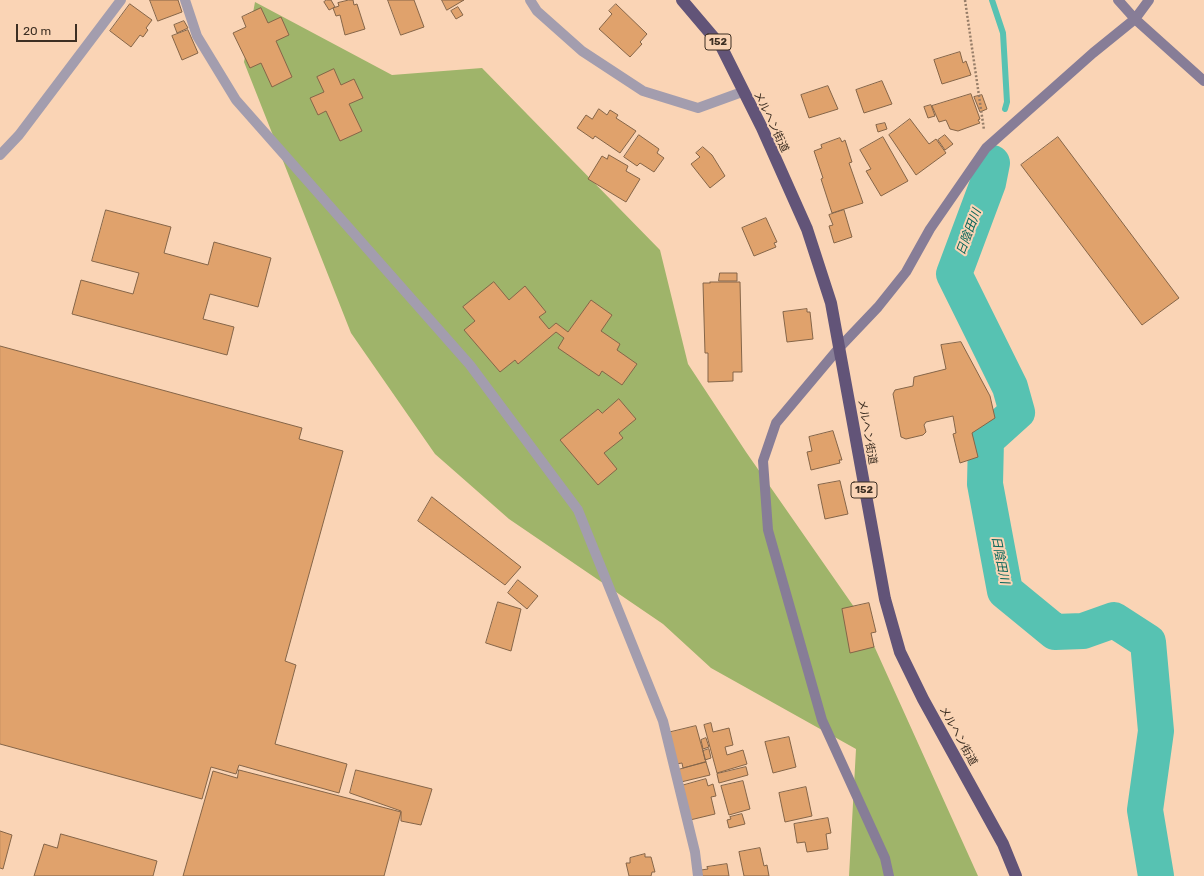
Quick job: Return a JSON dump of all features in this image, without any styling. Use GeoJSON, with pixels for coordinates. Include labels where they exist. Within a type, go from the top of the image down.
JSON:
{"type":"FeatureCollection","features":[{"type":"Feature","properties":{"kind":"highway","name":"メルヘン街道"},"geometry":{"type":"LineString","coordinates":[[682,0],[721,46],[742,92],[762,128],[807,229],[831,303],[884,599],[900,652],[922,698],[1003,844],[1016,876]]}},
{"type":"Feature","properties":{"kind":"street"},"geometry":{"type":"LineString","coordinates":[[0,155],[20,135],[121,0]]}},
{"type":"Feature","properties":{"kind":"street"},"geometry":{"type":"LineString","coordinates":[[185,0],[197,36],[236,100],[470,365],[578,510],[663,721],[695,852],[698,876]]}},
{"type":"Feature","properties":{"kind":"street"},"geometry":{"type":"LineString","coordinates":[[530,0],[537,11],[582,51],[643,91],[698,108],[742,92]]}},
{"type":"Feature","properties":{"kind":"street"},"geometry":{"type":"LineString","coordinates":[[1118,0],[1135,19],[1204,81]]}},
{"type":"Feature","properties":{"kind":"street"},"geometry":{"type":"LineString","coordinates":[[889,876],[885,858],[822,720],[768,530],[763,461],[776,423],[838,348],[878,307],[906,272],[930,229],[986,148],[1093,53],[1135,19],[1149,0]]}},
{"type":"Feature","properties":{"kind":"path"},"geometry":{"type":"LineString","coordinates":[[965,0],[986,148]]}},
{"type":"Feature","properties":{"kind":"green space"},"geometry":{"type":"Polygon","coordinates":[[[255,2],[392,75],[482,68],[660,250],[688,364],[746,452],[861,617],[978,876],[849,876],[856,749],[711,668],[663,624],[509,519],[435,454],[351,333],[244,62],[255,2]]]}},
{"type":"Feature","properties":{"kind":"building"},"geometry":{"type":"Polygon","coordinates":[[[150,0],[178,0],[182,12],[158,21],[150,0]]]}},
{"type":"Feature","properties":{"kind":"building"},"geometry":{"type":"Polygon","coordinates":[[[331,0],[335,7],[329,10],[324,2],[331,0]]]}},
{"type":"Feature","properties":{"kind":"building"},"geometry":{"type":"Polygon","coordinates":[[[353,0],[354,5],[357,4],[365,29],[345,35],[340,15],[336,16],[333,8],[339,6],[338,3],[353,0]]]}},
{"type":"Feature","properties":{"kind":"building"},"geometry":{"type":"Polygon","coordinates":[[[388,0],[414,0],[424,27],[401,35],[388,0]]]}},
{"type":"Feature","properties":{"kind":"building"},"geometry":{"type":"Polygon","coordinates":[[[442,0],[464,0],[447,10],[442,0]]]}},
{"type":"Feature","properties":{"kind":"building"},"geometry":{"type":"Polygon","coordinates":[[[130,4],[152,20],[146,28],[148,30],[143,37],[140,35],[131,47],[110,31],[130,4]]]}},
{"type":"Feature","properties":{"kind":"building"},"geometry":{"type":"Polygon","coordinates":[[[616,4],[647,34],[640,42],[642,44],[630,57],[599,29],[612,14],[609,11],[616,4]]]}},
{"type":"Feature","properties":{"kind":"building"},"geometry":{"type":"Polygon","coordinates":[[[458,7],[463,15],[456,19],[451,11],[458,7]]]}},
{"type":"Feature","properties":{"kind":"building"},"geometry":{"type":"Polygon","coordinates":[[[261,8],[268,23],[281,17],[289,35],[276,41],[292,77],[272,87],[261,63],[250,68],[233,33],[246,27],[242,17],[261,8]]]}},
{"type":"Feature","properties":{"kind":"building"},"geometry":{"type":"Polygon","coordinates":[[[184,21],[188,28],[177,33],[174,25],[184,21]]]}},
{"type":"Feature","properties":{"kind":"building"},"geometry":{"type":"Polygon","coordinates":[[[188,30],[198,53],[182,60],[172,36],[188,30]]]}},
{"type":"Feature","properties":{"kind":"building"},"geometry":{"type":"Polygon","coordinates":[[[960,52],[963,63],[966,61],[971,75],[942,84],[934,60],[960,52]]]}},
{"type":"Feature","properties":{"kind":"building"},"geometry":{"type":"Polygon","coordinates":[[[334,69],[341,85],[354,79],[363,98],[349,104],[362,131],[340,141],[326,111],[318,115],[310,98],[324,92],[317,77],[334,69]]]}},
{"type":"Feature","properties":{"kind":"building"},"geometry":{"type":"Polygon","coordinates":[[[882,81],[892,104],[864,113],[856,90],[882,81]]]}},
{"type":"Feature","properties":{"kind":"building"},"geometry":{"type":"Polygon","coordinates":[[[828,86],[838,109],[809,118],[801,95],[828,86]]]}},
{"type":"Feature","properties":{"kind":"building"},"geometry":{"type":"Polygon","coordinates":[[[971,94],[980,123],[958,131],[950,129],[946,120],[939,122],[932,106],[971,94]]]}},
{"type":"Feature","properties":{"kind":"building"},"geometry":{"type":"Polygon","coordinates":[[[982,95],[987,109],[980,112],[974,97],[982,95]]]}},
{"type":"Feature","properties":{"kind":"building"},"geometry":{"type":"Polygon","coordinates":[[[931,105],[935,116],[928,118],[924,107],[931,105]]]}},
{"type":"Feature","properties":{"kind":"building"},"geometry":{"type":"Polygon","coordinates":[[[599,109],[607,115],[610,110],[618,115],[616,118],[636,131],[620,153],[595,136],[593,139],[577,128],[586,115],[592,119],[599,109]]]}},
{"type":"Feature","properties":{"kind":"building"},"geometry":{"type":"Polygon","coordinates":[[[910,119],[929,144],[936,139],[946,153],[916,175],[889,135],[910,119]]]}},
{"type":"Feature","properties":{"kind":"building"},"geometry":{"type":"Polygon","coordinates":[[[885,123],[887,129],[878,132],[876,125],[885,123]]]}},
{"type":"Feature","properties":{"kind":"building"},"geometry":{"type":"Polygon","coordinates":[[[639,135],[659,149],[657,153],[664,158],[654,172],[640,163],[637,166],[624,157],[639,135]]]}},
{"type":"Feature","properties":{"kind":"building"},"geometry":{"type":"Polygon","coordinates":[[[945,135],[953,144],[945,150],[938,140],[945,135]]]}},
{"type":"Feature","properties":{"kind":"building"},"geometry":{"type":"Polygon","coordinates":[[[883,137],[908,181],[881,196],[866,171],[871,169],[860,150],[883,137]]]}},
{"type":"Feature","properties":{"kind":"building"},"geometry":{"type":"Polygon","coordinates":[[[1058,137],[1179,298],[1142,325],[1021,165],[1058,137]]]}},
{"type":"Feature","properties":{"kind":"building"},"geometry":{"type":"Polygon","coordinates":[[[840,138],[842,142],[845,140],[852,162],[849,163],[863,203],[832,213],[814,151],[822,148],[821,145],[840,138]]]}},
{"type":"Feature","properties":{"kind":"building"},"geometry":{"type":"Polygon","coordinates":[[[703,147],[712,155],[725,176],[710,188],[691,164],[700,157],[696,153],[703,147]]]}},
{"type":"Feature","properties":{"kind":"building"},"geometry":{"type":"Polygon","coordinates":[[[609,155],[628,166],[626,171],[640,179],[626,202],[588,179],[602,156],[607,159],[609,155]]]}},
{"type":"Feature","properties":{"kind":"building"},"geometry":{"type":"Polygon","coordinates":[[[106,210],[171,227],[164,253],[208,265],[214,242],[271,258],[258,307],[210,294],[203,319],[234,327],[227,355],[72,314],[81,280],[133,294],[139,273],[92,261],[106,210]]]}},
{"type":"Feature","properties":{"kind":"building"},"geometry":{"type":"Polygon","coordinates":[[[844,210],[852,237],[834,243],[829,226],[833,225],[829,215],[844,210]]]}},
{"type":"Feature","properties":{"kind":"building"},"geometry":{"type":"Polygon","coordinates":[[[766,218],[777,242],[774,243],[776,247],[754,256],[742,228],[766,218]]]}},
{"type":"Feature","properties":{"kind":"building"},"geometry":{"type":"Polygon","coordinates":[[[720,273],[737,273],[737,281],[719,281],[720,273]]]}},
{"type":"Feature","properties":{"kind":"building"},"geometry":{"type":"Polygon","coordinates":[[[494,282],[509,300],[525,286],[546,312],[539,317],[549,329],[556,323],[568,332],[591,300],[612,315],[601,331],[620,344],[617,350],[637,364],[622,385],[602,371],[599,376],[558,348],[564,338],[556,332],[518,364],[515,360],[500,372],[464,330],[475,321],[463,307],[494,282]]]}},
{"type":"Feature","properties":{"kind":"building"},"geometry":{"type":"Polygon","coordinates":[[[740,282],[742,372],[733,372],[733,381],[708,382],[708,353],[705,353],[703,283],[740,282]]]}},
{"type":"Feature","properties":{"kind":"building"},"geometry":{"type":"Polygon","coordinates":[[[807,309],[807,312],[810,312],[813,339],[787,342],[783,312],[807,309]]]}},
{"type":"Feature","properties":{"kind":"building"},"geometry":{"type":"Polygon","coordinates":[[[961,342],[990,396],[995,418],[972,433],[978,457],[960,463],[953,434],[956,433],[953,416],[926,422],[924,425],[926,432],[923,435],[906,439],[901,437],[893,394],[895,390],[913,386],[914,377],[946,369],[941,345],[961,342]]]}},
{"type":"Feature","properties":{"kind":"building"},"geometry":{"type":"Polygon","coordinates":[[[0,346],[302,428],[299,439],[343,451],[285,661],[296,665],[275,744],[347,764],[339,793],[239,765],[236,774],[211,767],[202,799],[0,744],[0,346]]]}},
{"type":"Feature","properties":{"kind":"building"},"geometry":{"type":"Polygon","coordinates":[[[619,399],[636,419],[619,433],[623,438],[604,453],[617,469],[598,485],[560,440],[598,409],[602,413],[619,399]]]}},
{"type":"Feature","properties":{"kind":"building"},"geometry":{"type":"Polygon","coordinates":[[[833,431],[842,460],[839,460],[840,463],[811,470],[807,452],[812,451],[809,437],[833,431]]]}},
{"type":"Feature","properties":{"kind":"building"},"geometry":{"type":"Polygon","coordinates":[[[840,481],[848,514],[825,519],[818,485],[840,481]]]}},
{"type":"Feature","properties":{"kind":"building"},"geometry":{"type":"Polygon","coordinates":[[[432,497],[521,567],[505,585],[418,521],[432,497]]]}},
{"type":"Feature","properties":{"kind":"building"},"geometry":{"type":"Polygon","coordinates":[[[518,580],[538,596],[527,609],[508,593],[518,580]]]}},
{"type":"Feature","properties":{"kind":"building"},"geometry":{"type":"Polygon","coordinates":[[[498,602],[521,609],[511,651],[486,643],[498,602]]]}},
{"type":"Feature","properties":{"kind":"building"},"geometry":{"type":"Polygon","coordinates":[[[869,603],[876,632],[871,633],[874,647],[850,653],[842,609],[869,603]]]}},
{"type":"Feature","properties":{"kind":"building"},"geometry":{"type":"Polygon","coordinates":[[[711,723],[713,732],[729,728],[733,745],[725,747],[727,755],[743,750],[747,764],[717,773],[704,725],[711,723]]]}},
{"type":"Feature","properties":{"kind":"building"},"geometry":{"type":"Polygon","coordinates":[[[696,726],[706,762],[683,768],[682,763],[676,764],[667,733],[696,726]]]}},
{"type":"Feature","properties":{"kind":"building"},"geometry":{"type":"Polygon","coordinates":[[[789,737],[796,767],[773,773],[765,742],[789,737]]]}},
{"type":"Feature","properties":{"kind":"building"},"geometry":{"type":"Polygon","coordinates":[[[706,738],[709,747],[703,749],[701,740],[706,738]]]}},
{"type":"Feature","properties":{"kind":"building"},"geometry":{"type":"Polygon","coordinates":[[[709,749],[711,758],[705,760],[703,751],[709,749]]]}},
{"type":"Feature","properties":{"kind":"building"},"geometry":{"type":"Polygon","coordinates":[[[706,762],[710,775],[681,782],[678,770],[706,762]]]}},
{"type":"Feature","properties":{"kind":"building"},"geometry":{"type":"Polygon","coordinates":[[[746,767],[748,775],[719,783],[717,774],[746,767]]]}},
{"type":"Feature","properties":{"kind":"building"},"geometry":{"type":"Polygon","coordinates":[[[239,770],[401,812],[384,876],[183,876],[213,771],[237,778],[239,770]]]}},
{"type":"Feature","properties":{"kind":"building"},"geometry":{"type":"Polygon","coordinates":[[[356,770],[432,789],[421,825],[401,821],[401,811],[350,793],[356,770]]]}},
{"type":"Feature","properties":{"kind":"building"},"geometry":{"type":"Polygon","coordinates":[[[706,779],[708,786],[713,784],[716,796],[711,797],[715,814],[690,820],[681,786],[706,779]]]}},
{"type":"Feature","properties":{"kind":"building"},"geometry":{"type":"Polygon","coordinates":[[[743,781],[750,809],[729,815],[721,786],[743,781]]]}},
{"type":"Feature","properties":{"kind":"building"},"geometry":{"type":"Polygon","coordinates":[[[806,787],[812,816],[785,822],[779,793],[806,787]]]}},
{"type":"Feature","properties":{"kind":"building"},"geometry":{"type":"Polygon","coordinates":[[[742,814],[745,824],[729,828],[727,820],[731,819],[730,817],[742,814]]]}},
{"type":"Feature","properties":{"kind":"building"},"geometry":{"type":"Polygon","coordinates":[[[828,818],[831,833],[826,834],[828,849],[807,852],[805,842],[797,843],[794,824],[828,818]]]}},
{"type":"Feature","properties":{"kind":"building"},"geometry":{"type":"Polygon","coordinates":[[[0,831],[12,835],[3,869],[0,868],[0,831]]]}},
{"type":"Feature","properties":{"kind":"building"},"geometry":{"type":"Polygon","coordinates":[[[61,834],[157,861],[153,876],[34,876],[44,844],[57,848],[61,834]]]}},
{"type":"Feature","properties":{"kind":"building"},"geometry":{"type":"Polygon","coordinates":[[[760,848],[764,866],[767,865],[769,876],[744,876],[739,852],[760,848]]]}},
{"type":"Feature","properties":{"kind":"building"},"geometry":{"type":"Polygon","coordinates":[[[645,854],[645,857],[651,857],[655,872],[652,872],[651,876],[629,876],[626,863],[630,863],[630,858],[645,854]]]}},
{"type":"Feature","properties":{"kind":"building"},"geometry":{"type":"Polygon","coordinates":[[[727,864],[729,876],[702,876],[701,870],[708,869],[707,867],[727,864]]]}},
{"type":"Feature","properties":{"kind":"waterway","name":"日陰田川"},"geometry":{"type":"LineString","coordinates":[[992,0],[1003,33],[1007,102],[1005,109]]}},
{"type":"Feature","properties":{"kind":"waterway","name":"日陰田川"},"geometry":{"type":"LineString","coordinates":[[992,163],[988,183],[954,274],[1010,387],[1017,412],[986,440],[985,484],[1005,591],[1055,632],[1083,631],[1114,620],[1148,642],[1156,731],[1145,810],[1156,876]]}}]}
